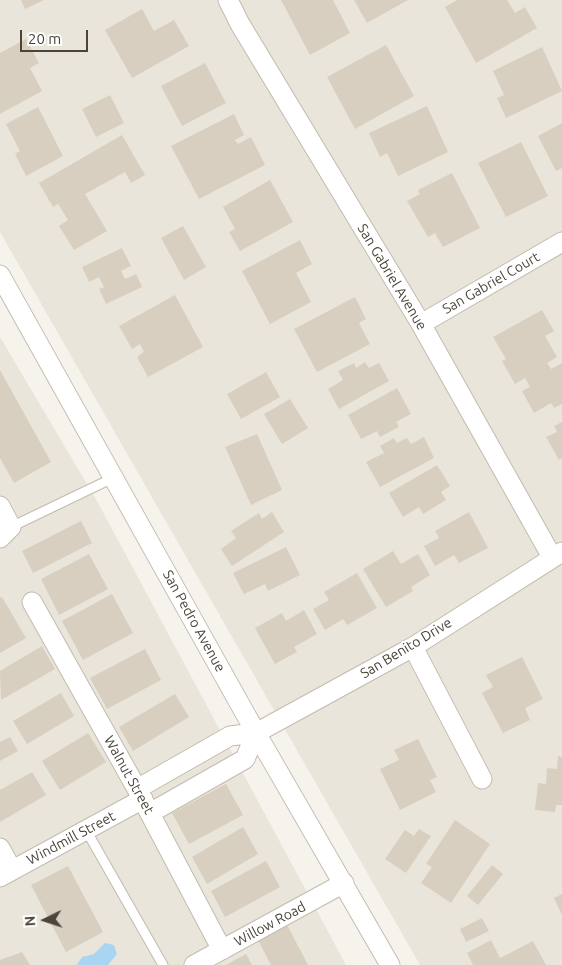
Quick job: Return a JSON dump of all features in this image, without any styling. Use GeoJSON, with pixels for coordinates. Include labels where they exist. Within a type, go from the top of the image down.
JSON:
{"type":"FeatureCollection","features":[{"type":"Feature","properties":{"kind":"street","name":"San Gabriel Avenue"},"geometry":{"type":"LineString","coordinates":[[228,0],[240,24],[557,554]]}},
{"type":"Feature","properties":{"kind":"street","name":"San Gabriel Court"},"geometry":{"type":"LineString","coordinates":[[421,324],[562,242]]}},
{"type":"Feature","properties":{"kind":"street","name":"San Pedro Avenue"},"geometry":{"type":"LineString","coordinates":[[2,281],[114,477],[256,733],[344,882],[390,965]]}},
{"type":"Feature","properties":{"kind":"street"},"geometry":{"type":"LineString","coordinates":[[0,506],[6,532]]}},
{"type":"Feature","properties":{"kind":"street","name":"San Benito Drive"},"geometry":{"type":"LineString","coordinates":[[256,733],[413,647],[557,554]]}},
{"type":"Feature","properties":{"kind":"street","name":"Walnut Street"},"geometry":{"type":"LineString","coordinates":[[32,602],[143,800],[222,950]]}},
{"type":"Feature","properties":{"kind":"street"},"geometry":{"type":"LineString","coordinates":[[413,647],[482,779]]}},
{"type":"Feature","properties":{"kind":"street","name":"Windmill Street"},"geometry":{"type":"LineString","coordinates":[[6,873],[143,800],[245,759],[256,733],[230,736],[143,800]]}},
{"type":"Feature","properties":{"kind":"street"},"geometry":{"type":"LineString","coordinates":[[0,848],[6,873]]}},
{"type":"Feature","properties":{"kind":"street","name":"Willow Road"},"geometry":{"type":"LineString","coordinates":[[194,965],[344,882]]}},
{"type":"Feature","properties":{"kind":"lane"},"geometry":{"type":"LineString","coordinates":[[6,532],[114,477]]}},
{"type":"Feature","properties":{"kind":"lane"},"geometry":{"type":"LineString","coordinates":[[86,830],[163,965]]}},
{"type":"Feature","properties":{"kind":"shaded area"},"geometry":{"type":"Polygon","coordinates":[[[0,0],[562,0],[562,965],[420,965],[0,232],[0,0]]]}},
{"type":"Feature","properties":{"kind":"shaded area"},"geometry":{"type":"Polygon","coordinates":[[[0,337],[97,501],[346,965],[0,965],[0,337]]]}},
{"type":"Feature","properties":{"kind":"water"},"geometry":{"type":"Polygon","coordinates":[[[105,943],[114,945],[117,954],[108,965],[77,965],[82,957],[94,954],[105,943]]]}},
{"type":"Feature","properties":{"kind":"building"},"geometry":{"type":"Polygon","coordinates":[[[21,0],[44,0],[25,9],[21,0]]]}},
{"type":"Feature","properties":{"kind":"building"},"geometry":{"type":"Polygon","coordinates":[[[281,0],[333,0],[350,33],[310,55],[281,0]]]}},
{"type":"Feature","properties":{"kind":"building"},"geometry":{"type":"Polygon","coordinates":[[[354,0],[408,0],[367,23],[354,0]]]}},
{"type":"Feature","properties":{"kind":"building"},"geometry":{"type":"Polygon","coordinates":[[[457,0],[507,0],[515,13],[525,7],[537,28],[476,63],[445,7],[457,0]]]}},
{"type":"Feature","properties":{"kind":"building"},"geometry":{"type":"Polygon","coordinates":[[[142,9],[154,31],[174,20],[189,46],[132,78],[105,30],[142,9]]]}},
{"type":"Feature","properties":{"kind":"building"},"geometry":{"type":"Polygon","coordinates":[[[26,39],[39,63],[30,68],[42,91],[0,114],[0,53],[26,39]]]}},
{"type":"Feature","properties":{"kind":"building"},"geometry":{"type":"Polygon","coordinates":[[[386,45],[414,96],[355,129],[327,77],[386,45]]]}},
{"type":"Feature","properties":{"kind":"building"},"geometry":{"type":"Polygon","coordinates":[[[542,47],[562,91],[506,118],[497,98],[504,95],[493,71],[542,47]]]}},
{"type":"Feature","properties":{"kind":"building"},"geometry":{"type":"Polygon","coordinates":[[[205,63],[226,103],[182,126],[161,86],[205,63]]]}},
{"type":"Feature","properties":{"kind":"building"},"geometry":{"type":"Polygon","coordinates":[[[110,95],[124,123],[96,137],[82,109],[110,95]]]}},
{"type":"Feature","properties":{"kind":"building"},"geometry":{"type":"Polygon","coordinates":[[[427,106],[448,152],[398,176],[387,153],[380,157],[369,133],[427,106]]]}},
{"type":"Feature","properties":{"kind":"building"},"geometry":{"type":"Polygon","coordinates":[[[38,107],[63,156],[26,176],[15,154],[20,151],[6,124],[38,107]]]}},
{"type":"Feature","properties":{"kind":"building"},"geometry":{"type":"Polygon","coordinates":[[[234,114],[244,135],[235,140],[238,144],[251,137],[265,165],[199,199],[171,146],[234,114]]]}},
{"type":"Feature","properties":{"kind":"building"},"geometry":{"type":"Polygon","coordinates":[[[562,123],[562,168],[556,171],[538,136],[562,123]]]}},
{"type":"Feature","properties":{"kind":"building"},"geometry":{"type":"Polygon","coordinates":[[[122,135],[145,175],[131,183],[125,172],[85,194],[107,231],[74,250],[59,226],[68,220],[58,204],[53,207],[39,183],[122,135]]]}},
{"type":"Feature","properties":{"kind":"building"},"geometry":{"type":"Polygon","coordinates":[[[521,142],[548,196],[506,217],[478,163],[521,142]]]}},
{"type":"Feature","properties":{"kind":"building"},"geometry":{"type":"Polygon","coordinates":[[[452,173],[480,228],[443,247],[435,233],[428,237],[407,201],[420,194],[418,190],[452,173]]]}},
{"type":"Feature","properties":{"kind":"building"},"geometry":{"type":"Polygon","coordinates":[[[270,180],[293,222],[240,251],[229,232],[235,229],[223,207],[270,180]]]}},
{"type":"Feature","properties":{"kind":"building"},"geometry":{"type":"Polygon","coordinates":[[[183,226],[206,267],[184,280],[161,238],[183,226]]]}},
{"type":"Feature","properties":{"kind":"building"},"geometry":{"type":"Polygon","coordinates":[[[300,240],[312,264],[296,273],[311,302],[270,324],[242,271],[300,240]]]}},
{"type":"Feature","properties":{"kind":"building"},"geometry":{"type":"Polygon","coordinates":[[[122,248],[131,266],[121,271],[125,279],[136,274],[142,287],[106,304],[99,289],[104,287],[99,277],[89,282],[82,267],[122,248]]]}},
{"type":"Feature","properties":{"kind":"building"},"geometry":{"type":"Polygon","coordinates":[[[175,295],[203,347],[148,377],[137,357],[144,352],[140,344],[132,349],[119,326],[175,295]]]}},
{"type":"Feature","properties":{"kind":"building"},"geometry":{"type":"Polygon","coordinates":[[[355,297],[366,319],[359,323],[370,344],[317,372],[294,329],[355,297]]]}},
{"type":"Feature","properties":{"kind":"building"},"geometry":{"type":"Polygon","coordinates":[[[542,310],[554,331],[545,336],[557,357],[547,363],[551,369],[562,363],[562,404],[554,408],[551,403],[534,413],[522,391],[530,387],[525,378],[515,384],[502,361],[506,359],[493,337],[542,310]]]}},
{"type":"Feature","properties":{"kind":"building"},"geometry":{"type":"Polygon","coordinates":[[[365,362],[369,368],[379,363],[389,381],[339,409],[328,389],[343,380],[338,371],[354,363],[356,368],[365,362]]]}},
{"type":"Feature","properties":{"kind":"building"},"geometry":{"type":"Polygon","coordinates":[[[0,370],[51,462],[14,483],[0,458],[0,370]]]}},
{"type":"Feature","properties":{"kind":"building"},"geometry":{"type":"Polygon","coordinates":[[[266,372],[280,397],[241,419],[227,394],[266,372]]]}},
{"type":"Feature","properties":{"kind":"building"},"geometry":{"type":"Polygon","coordinates":[[[397,388],[411,414],[396,422],[399,427],[380,437],[377,431],[361,439],[348,415],[397,388]]]}},
{"type":"Feature","properties":{"kind":"building"},"geometry":{"type":"Polygon","coordinates":[[[290,399],[308,428],[282,444],[264,414],[290,399]]]}},
{"type":"Feature","properties":{"kind":"building"},"geometry":{"type":"Polygon","coordinates":[[[562,422],[562,458],[559,460],[546,437],[557,432],[554,426],[562,422]]]}},
{"type":"Feature","properties":{"kind":"building"},"geometry":{"type":"Polygon","coordinates":[[[257,434],[282,490],[251,505],[225,447],[257,434]]]}},
{"type":"Feature","properties":{"kind":"building"},"geometry":{"type":"Polygon","coordinates":[[[424,437],[434,458],[380,487],[366,462],[384,453],[380,446],[394,438],[397,443],[407,438],[411,444],[424,437]]]}},
{"type":"Feature","properties":{"kind":"building"},"geometry":{"type":"Polygon","coordinates":[[[437,465],[450,486],[441,492],[446,500],[423,514],[419,507],[403,517],[389,493],[437,465]]]}},
{"type":"Feature","properties":{"kind":"building"},"geometry":{"type":"Polygon","coordinates":[[[272,512],[284,532],[232,566],[221,549],[236,538],[231,531],[259,513],[262,519],[272,512]]]}},
{"type":"Feature","properties":{"kind":"building"},"geometry":{"type":"Polygon","coordinates":[[[469,512],[488,548],[459,563],[454,555],[435,566],[424,546],[439,538],[435,531],[469,512]]]}},
{"type":"Feature","properties":{"kind":"building"},"geometry":{"type":"Polygon","coordinates":[[[81,521],[92,543],[33,573],[22,551],[81,521]]]}},
{"type":"Feature","properties":{"kind":"building"},"geometry":{"type":"Polygon","coordinates":[[[286,547],[300,575],[268,591],[265,584],[244,594],[233,573],[286,547]]]}},
{"type":"Feature","properties":{"kind":"building"},"geometry":{"type":"Polygon","coordinates":[[[393,551],[401,564],[418,554],[430,575],[411,587],[413,591],[386,607],[363,569],[393,551]]]}},
{"type":"Feature","properties":{"kind":"building"},"geometry":{"type":"Polygon","coordinates":[[[89,554],[108,589],[59,615],[41,579],[89,554]]]}},
{"type":"Feature","properties":{"kind":"building"},"geometry":{"type":"Polygon","coordinates":[[[357,573],[377,608],[347,625],[343,619],[325,630],[313,609],[329,600],[324,592],[357,573]]]}},
{"type":"Feature","properties":{"kind":"building"},"geometry":{"type":"Polygon","coordinates":[[[112,594],[133,633],[83,660],[62,621],[112,594]]]}},
{"type":"Feature","properties":{"kind":"building"},"geometry":{"type":"Polygon","coordinates":[[[2,597],[26,638],[0,653],[0,598],[2,597]]]}},
{"type":"Feature","properties":{"kind":"building"},"geometry":{"type":"Polygon","coordinates":[[[304,610],[317,634],[294,647],[297,652],[275,664],[255,628],[282,613],[286,621],[304,610]]]}},
{"type":"Feature","properties":{"kind":"building"},"geometry":{"type":"Polygon","coordinates":[[[42,646],[55,669],[1,700],[0,671],[42,646]]]}},
{"type":"Feature","properties":{"kind":"building"},"geometry":{"type":"Polygon","coordinates":[[[145,649],[161,680],[107,709],[90,678],[145,649]]]}},
{"type":"Feature","properties":{"kind":"building"},"geometry":{"type":"Polygon","coordinates":[[[522,657],[543,699],[525,708],[530,720],[503,733],[482,693],[493,687],[486,675],[522,657]]]}},
{"type":"Feature","properties":{"kind":"building"},"geometry":{"type":"Polygon","coordinates":[[[61,693],[74,716],[27,744],[13,721],[61,693]]]}},
{"type":"Feature","properties":{"kind":"building"},"geometry":{"type":"Polygon","coordinates":[[[175,694],[189,717],[133,751],[119,727],[175,694]]]}},
{"type":"Feature","properties":{"kind":"building"},"geometry":{"type":"Polygon","coordinates":[[[88,733],[106,762],[60,790],[42,761],[88,733]]]}},
{"type":"Feature","properties":{"kind":"building"},"geometry":{"type":"Polygon","coordinates":[[[10,737],[18,751],[0,761],[0,742],[10,737]]]}},
{"type":"Feature","properties":{"kind":"building"},"geometry":{"type":"Polygon","coordinates":[[[418,739],[437,777],[430,780],[436,792],[400,810],[380,769],[399,760],[394,750],[418,739]]]}},
{"type":"Feature","properties":{"kind":"building"},"geometry":{"type":"Polygon","coordinates":[[[558,756],[562,757],[562,805],[556,805],[555,812],[535,810],[538,783],[546,784],[547,768],[557,769],[558,756]]]}},
{"type":"Feature","properties":{"kind":"building"},"geometry":{"type":"Polygon","coordinates":[[[32,772],[46,795],[0,822],[0,790],[32,772]]]}},
{"type":"Feature","properties":{"kind":"building"},"geometry":{"type":"Polygon","coordinates":[[[226,784],[243,815],[189,844],[172,813],[226,784]]]}},
{"type":"Feature","properties":{"kind":"building"},"geometry":{"type":"Polygon","coordinates":[[[455,820],[490,844],[451,903],[421,883],[432,867],[426,864],[455,820]]]}},
{"type":"Feature","properties":{"kind":"building"},"geometry":{"type":"Polygon","coordinates":[[[243,827],[258,854],[207,884],[192,857],[243,827]]]}},
{"type":"Feature","properties":{"kind":"building"},"geometry":{"type":"Polygon","coordinates":[[[419,829],[431,836],[406,873],[385,859],[405,830],[414,836],[419,829]]]}},
{"type":"Feature","properties":{"kind":"building"},"geometry":{"type":"Polygon","coordinates":[[[266,861],[280,887],[225,917],[211,891],[266,861]]]}},
{"type":"Feature","properties":{"kind":"building"},"geometry":{"type":"Polygon","coordinates":[[[492,865],[503,874],[478,905],[467,896],[492,865]]]}},
{"type":"Feature","properties":{"kind":"building"},"geometry":{"type":"Polygon","coordinates":[[[68,866],[103,932],[66,952],[31,885],[68,866]]]}},
{"type":"Feature","properties":{"kind":"building"},"geometry":{"type":"Polygon","coordinates":[[[562,894],[562,915],[554,898],[562,894]]]}},
{"type":"Feature","properties":{"kind":"building"},"geometry":{"type":"Polygon","coordinates":[[[482,918],[489,931],[466,942],[460,929],[482,918]]]}},
{"type":"Feature","properties":{"kind":"building"},"geometry":{"type":"Polygon","coordinates":[[[287,925],[308,965],[271,965],[258,940],[287,925]]]}},
{"type":"Feature","properties":{"kind":"building"},"geometry":{"type":"Polygon","coordinates":[[[491,940],[500,958],[533,941],[546,965],[473,965],[467,953],[491,940]]]}},
{"type":"Feature","properties":{"kind":"building"},"geometry":{"type":"Polygon","coordinates":[[[22,952],[30,965],[0,965],[0,960],[22,952]]]}},
{"type":"Feature","properties":{"kind":"building"},"geometry":{"type":"Polygon","coordinates":[[[246,954],[252,965],[226,965],[246,954]]]}}]}
